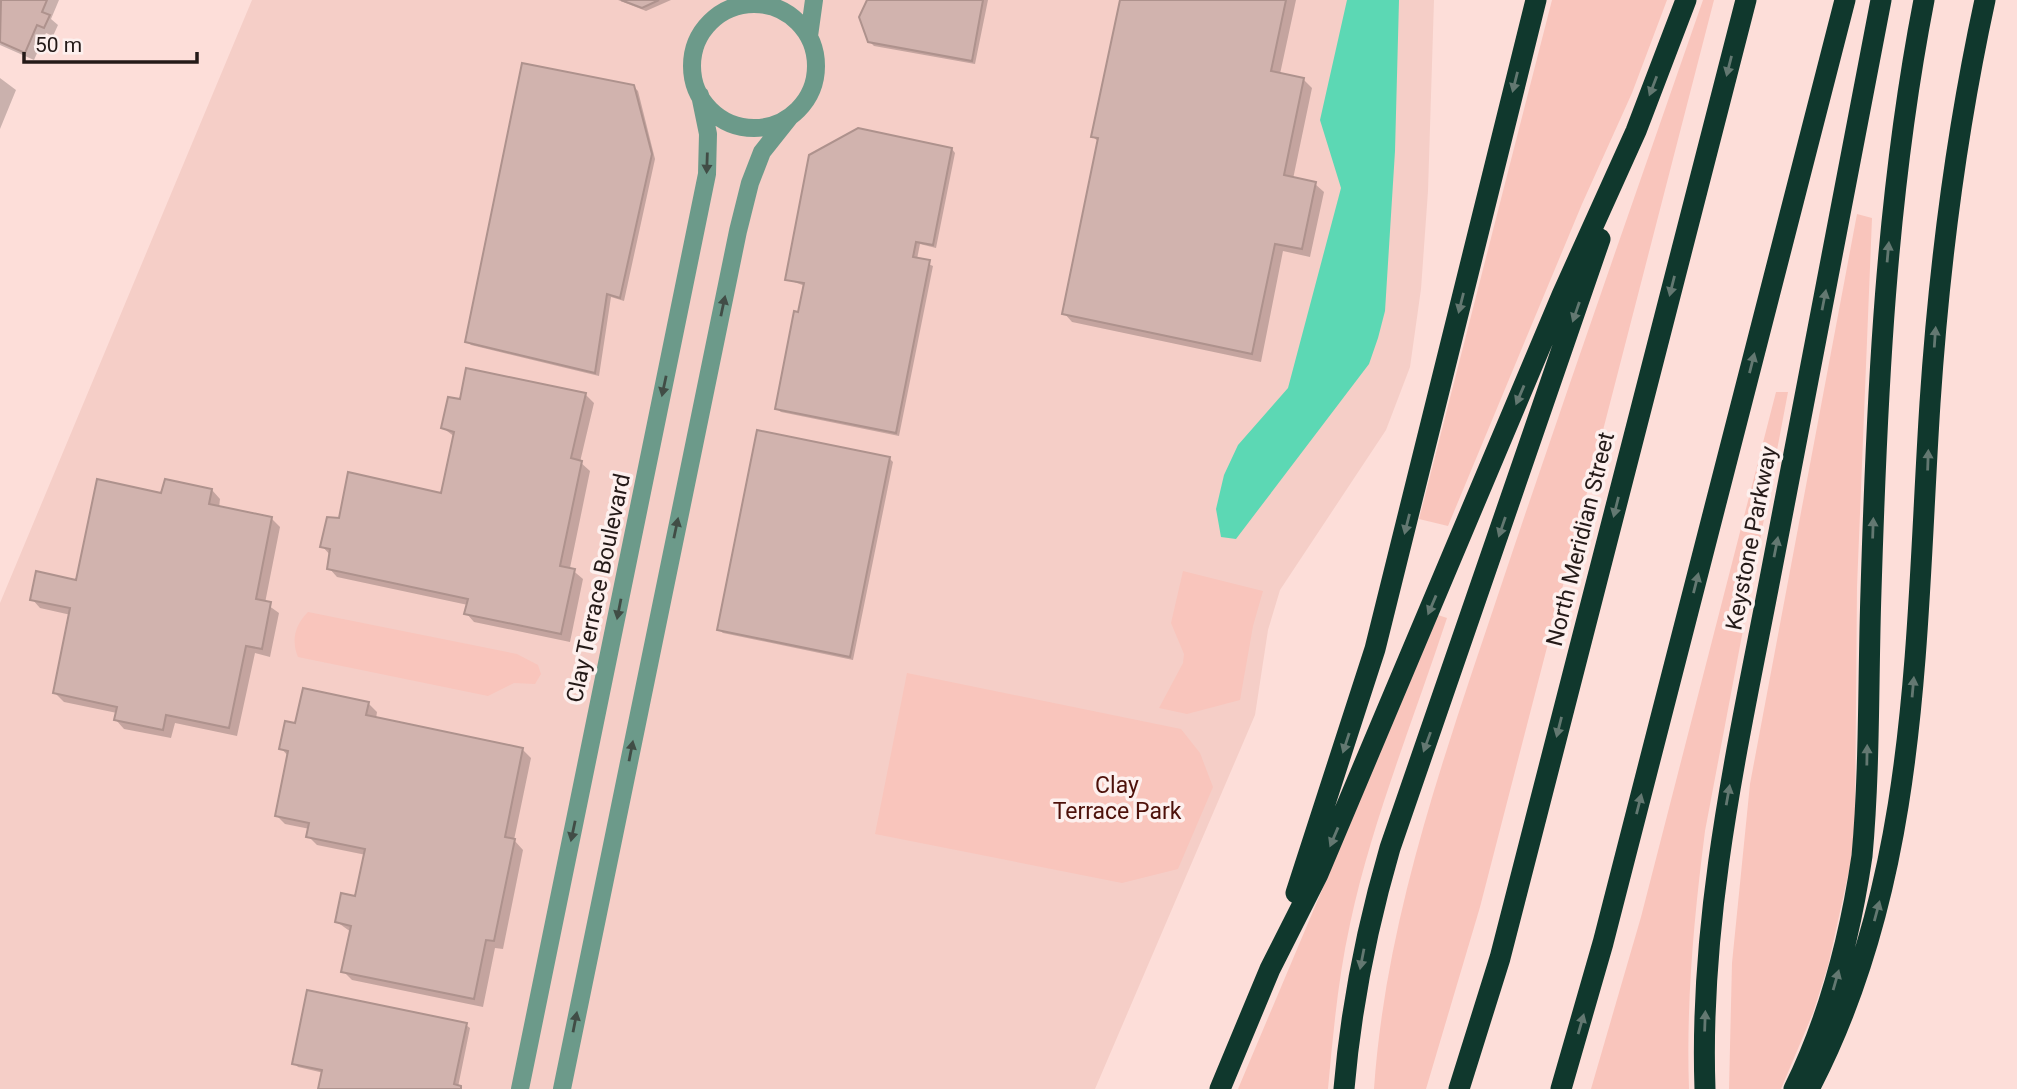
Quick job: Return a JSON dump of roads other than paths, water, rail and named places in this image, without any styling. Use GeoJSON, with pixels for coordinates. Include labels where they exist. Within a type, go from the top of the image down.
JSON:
{"type":"FeatureCollection","features":[{"type":"Feature","properties":{"kind":"highway"},"geometry":{"type":"LineString","coordinates":[[1220,1089],[1270,969],[1349,734],[1378,636],[1536,0]]}},
{"type":"Feature","properties":{"kind":"highway"},"geometry":{"type":"LineString","coordinates":[[1344,1089],[1355,996],[1365,941],[1390,848],[1636,131],[1686,0]]}},
{"type":"Feature","properties":{"kind":"highway","name":"North Meridian Street"},"geometry":{"type":"LineString","coordinates":[[1459,1089],[1500,958],[1746,0]]}},
{"type":"Feature","properties":{"kind":"highway"},"geometry":{"type":"LineString","coordinates":[[1561,1089],[1604,943],[1845,0]]}},
{"type":"Feature","properties":{"kind":"highway","name":"Keystone Parkway"},"geometry":{"type":"LineString","coordinates":[[1705,1089],[1704,1029],[1710,936],[1728,797],[1881,0]]}},
{"type":"Feature","properties":{"kind":"highway"},"geometry":{"type":"LineString","coordinates":[[1794,1089],[1834,988],[1852,919],[1862,856],[1880,355],[1901,138],[1923,0]]}},
{"type":"Feature","properties":{"kind":"highway"},"geometry":{"type":"LineString","coordinates":[[1809,1089],[1858,975],[1876,916],[1899,818],[1924,551],[1940,274],[1956,146],[1985,0]]}},
{"type":"Feature","properties":{"kind":"highway"},"geometry":{"type":"LineString","coordinates":[[1270,969],[1318,874],[1562,295],[1636,131]]}},
{"type":"Feature","properties":{"kind":"street"},"geometry":{"type":"LineString","coordinates":[[809,36],[814,0]]}},
{"type":"Feature","properties":{"kind":"street"},"geometry":{"type":"LineString","coordinates":[[562,1089],[750,183],[762,152],[809,95],[815,80],[816,63],[809,36],[800,24],[776,8],[748,2],[721,13],[702,33],[693,57],[693,71],[700,95],[719,117],[747,127],[775,124],[789,118]]}},
{"type":"Feature","properties":{"kind":"street","name":"Clay Terrace Boulevard"},"geometry":{"type":"LineString","coordinates":[[520,1089],[707,174],[708,134],[700,95]]}},
{"type":"Feature","properties":{"kind":"park label","name":"Clay Terrace Park"},"geometry":{"type":"Point","coordinates":[1117,798]}}]}
